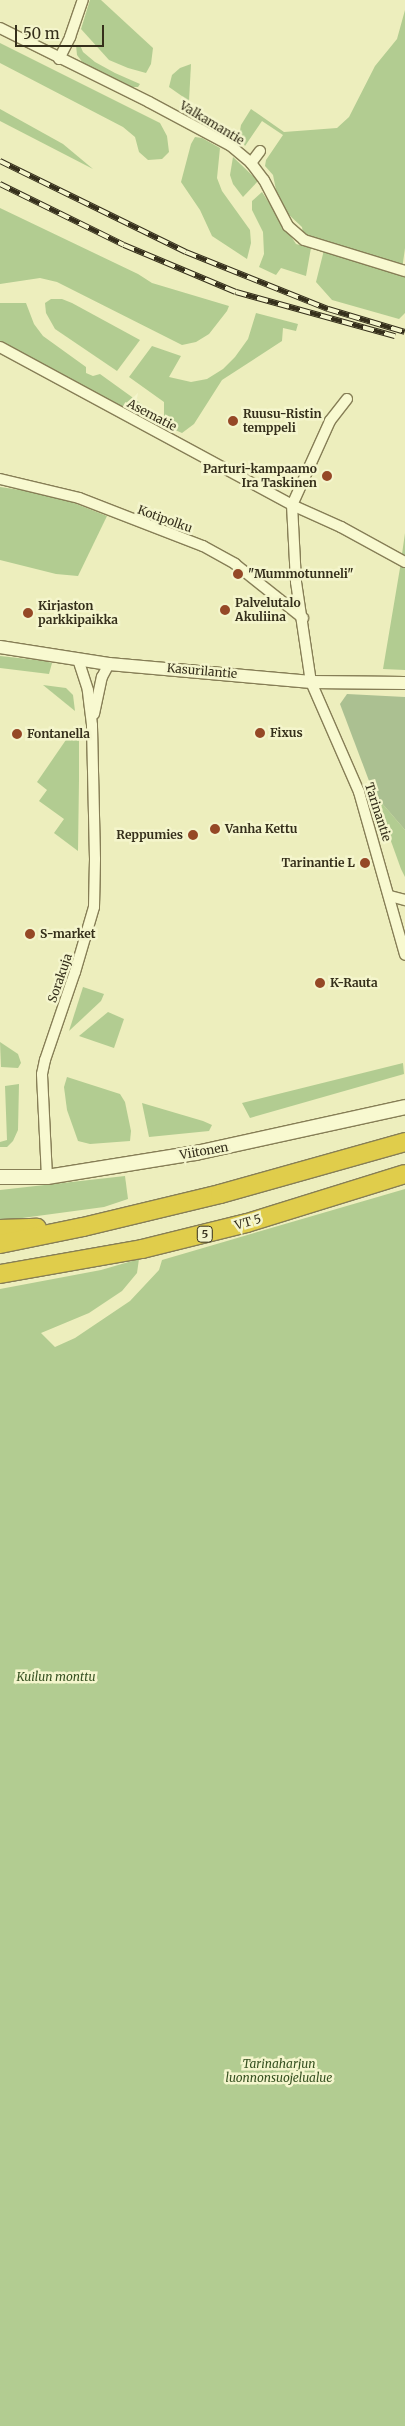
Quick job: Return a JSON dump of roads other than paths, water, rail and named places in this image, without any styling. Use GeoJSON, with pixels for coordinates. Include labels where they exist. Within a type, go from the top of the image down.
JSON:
{"type":"FeatureCollection","features":[{"type":"Feature","properties":{"kind":"highway"},"geometry":{"type":"LineString","coordinates":[[0,1244],[83,1227],[220,1194],[405,1142]]}},
{"type":"Feature","properties":{"kind":"highway","name":"VT 5"},"geometry":{"type":"LineString","coordinates":[[0,1274],[142,1249],[247,1223],[405,1174]]}},
{"type":"Feature","properties":{"kind":"highway"},"geometry":{"type":"LineString","coordinates":[[0,1229],[83,1227]]}},
{"type":"Feature","properties":{"kind":"main road","name":"Viitonen"},"geometry":{"type":"LineString","coordinates":[[0,1177],[47,1177],[228,1147],[405,1106]]}},
{"type":"Feature","properties":{"kind":"street"},"geometry":{"type":"LineString","coordinates":[[59,59],[70,37],[83,0]]}},
{"type":"Feature","properties":{"kind":"street","name":"Valkamantie"},"geometry":{"type":"LineString","coordinates":[[0,28],[231,146],[251,163],[264,180],[288,226],[304,240],[405,271]]}},
{"type":"Feature","properties":{"kind":"street"},"geometry":{"type":"LineString","coordinates":[[251,163],[260,151]]}},
{"type":"Feature","properties":{"kind":"street","name":"Asematie"},"geometry":{"type":"LineString","coordinates":[[0,348],[292,505],[341,527],[405,562]]}},
{"type":"Feature","properties":{"kind":"street"},"geometry":{"type":"LineString","coordinates":[[292,505],[330,421],[347,399]]}},
{"type":"Feature","properties":{"kind":"street","name":"Kotipolku"},"geometry":{"type":"LineString","coordinates":[[0,479],[78,498],[203,546],[235,564],[303,619]]}},
{"type":"Feature","properties":{"kind":"street","name":"Tarinantie"},"geometry":{"type":"LineString","coordinates":[[292,505],[296,582],[311,682],[359,792],[390,896],[405,955]]}},
{"type":"Feature","properties":{"kind":"street","name":"Kasurilantie"},"geometry":{"type":"LineString","coordinates":[[0,647],[109,664],[311,682],[405,683]]}},
{"type":"Feature","properties":{"kind":"street","name":"Sorakuja"},"geometry":{"type":"LineString","coordinates":[[47,1177],[43,1067],[76,972],[94,907],[95,860],[92,725],[88,690],[78,659]]}},
{"type":"Feature","properties":{"kind":"street","name":"Sorakuja"},"geometry":{"type":"LineString","coordinates":[[92,725],[98,691],[109,664]]}},
{"type":"Feature","properties":{"kind":"street"},"geometry":{"type":"LineString","coordinates":[[390,896],[405,900]]}},
{"type":"Feature","properties":{"kind":"railway"},"geometry":{"type":"LineString","coordinates":[[0,161],[186,252],[328,309],[405,332]]}},
{"type":"Feature","properties":{"kind":"railway"},"geometry":{"type":"LineString","coordinates":[[0,184],[124,245],[236,292],[395,336]]}},
{"type":"Feature","properties":{"kind":"place","name":"Ruusu-Ristin temppeli"},"geometry":{"type":"Point","coordinates":[233,421]}},
{"type":"Feature","properties":{"kind":"place","name":"Parturi-kampaamo Ira Taskinen"},"geometry":{"type":"Point","coordinates":[327,476]}},
{"type":"Feature","properties":{"kind":"place","name":"\"Mummotunneli\""},"geometry":{"type":"Point","coordinates":[238,574]}},
{"type":"Feature","properties":{"kind":"place","name":"Palvelutalo Akuliina"},"geometry":{"type":"Point","coordinates":[225,610]}},
{"type":"Feature","properties":{"kind":"place","name":"Kirjaston parkkipaikka"},"geometry":{"type":"Point","coordinates":[28,613]}},
{"type":"Feature","properties":{"kind":"place","name":"Fixus"},"geometry":{"type":"Point","coordinates":[260,733]}},
{"type":"Feature","properties":{"kind":"place","name":"Fontanella"},"geometry":{"type":"Point","coordinates":[17,734]}},
{"type":"Feature","properties":{"kind":"place","name":"Vanha Kettu"},"geometry":{"type":"Point","coordinates":[215,829]}},
{"type":"Feature","properties":{"kind":"place","name":"Reppumies"},"geometry":{"type":"Point","coordinates":[193,835]}},
{"type":"Feature","properties":{"kind":"place","name":"Tarinantie L"},"geometry":{"type":"Point","coordinates":[365,863]}},
{"type":"Feature","properties":{"kind":"place","name":"S-market"},"geometry":{"type":"Point","coordinates":[30,934]}},
{"type":"Feature","properties":{"kind":"place","name":"K-Rauta"},"geometry":{"type":"Point","coordinates":[320,983]}},
{"type":"Feature","properties":{"kind":"park label","name":"Kuilun monttu"},"geometry":{"type":"Point","coordinates":[56,1677]}},
{"type":"Feature","properties":{"kind":"park label","name":"Tarinaharjun luonnonsuojelualue"},"geometry":{"type":"Point","coordinates":[279,2071]}}]}
